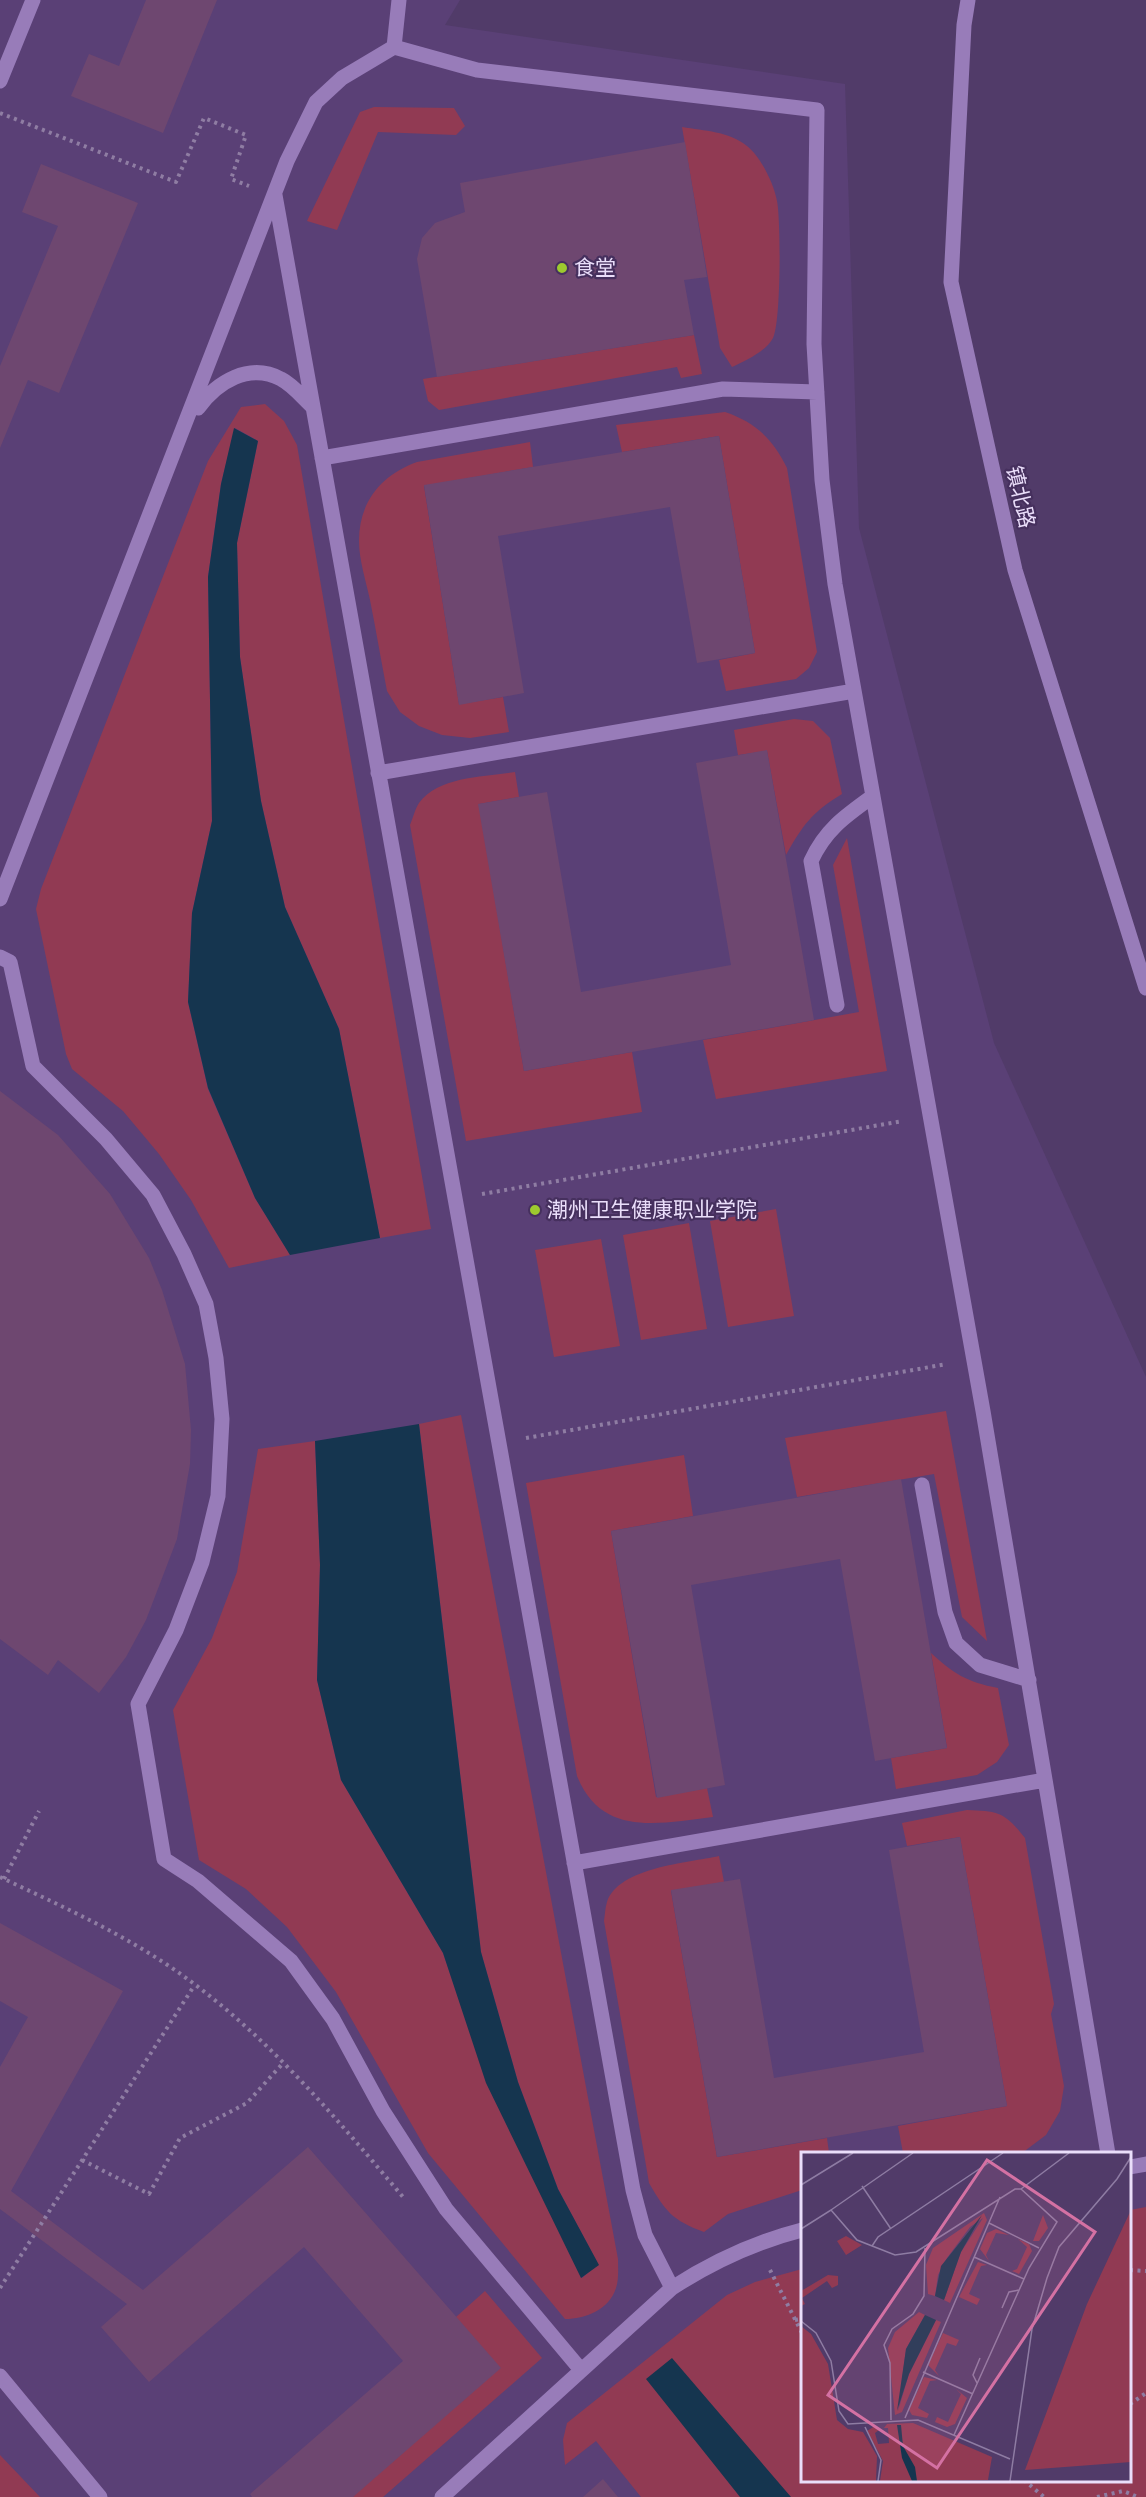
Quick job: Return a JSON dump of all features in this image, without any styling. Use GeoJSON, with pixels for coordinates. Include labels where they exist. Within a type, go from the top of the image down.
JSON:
{"type":"FeatureCollection","features":[{"type":"Feature","properties":{"kind":"street"},"geometry":{"type":"LineString","coordinates":[[0,81],[33,0]]}},
{"type":"Feature","properties":{"kind":"street"},"geometry":{"type":"LineString","coordinates":[[394,47],[399,0]]}},
{"type":"Feature","properties":{"kind":"street","name":"镇北路"},"geometry":{"type":"LineString","coordinates":[[968,0],[964,25],[951,282],[1015,570],[1146,988]]}},
{"type":"Feature","properties":{"kind":"street"},"geometry":{"type":"LineString","coordinates":[[0,899],[287,161],[316,102],[342,78],[394,47],[477,70],[817,110],[814,344],[822,480],[836,584],[974,1360],[1108,2152]]}},
{"type":"Feature","properties":{"kind":"street"},"geometry":{"type":"LineString","coordinates":[[275,194],[633,2190],[645,2235],[672,2288]]}},
{"type":"Feature","properties":{"kind":"street"},"geometry":{"type":"LineString","coordinates":[[185,425],[211,391],[237,376],[259,372],[282,379],[313,406]]}},
{"type":"Feature","properties":{"kind":"street"},"geometry":{"type":"LineString","coordinates":[[322,458],[723,389],[817,392]]}},
{"type":"Feature","properties":{"kind":"street"},"geometry":{"type":"LineString","coordinates":[[378,773],[854,691]]}},
{"type":"Feature","properties":{"kind":"street"},"geometry":{"type":"LineString","coordinates":[[837,1005],[811,861],[820,842],[842,818],[873,796]]}},
{"type":"Feature","properties":{"kind":"street"},"geometry":{"type":"LineString","coordinates":[[0,957],[10,962],[33,1066],[106,1139],[153,1194],[184,1254],[206,1304],[216,1358],[222,1419],[218,1496],[202,1562],[176,1630],[138,1704],[164,1859],[198,1881],[291,1961],[333,2019],[383,2111],[446,2209],[581,2370]]}},
{"type":"Feature","properties":{"kind":"street"},"geometry":{"type":"LineString","coordinates":[[922,1485],[945,1612],[956,1643],[980,1665],[1029,1680]]}},
{"type":"Feature","properties":{"kind":"street"},"geometry":{"type":"LineString","coordinates":[[574,1863],[1045,1780]]}},
{"type":"Feature","properties":{"kind":"street"},"geometry":{"type":"LineString","coordinates":[[1131,2167],[1146,2164]]}},
{"type":"Feature","properties":{"kind":"street"},"geometry":{"type":"LineString","coordinates":[[442,2497],[672,2288],[706,2266],[772,2237],[801,2230]]}},
{"type":"Feature","properties":{"kind":"street"},"geometry":{"type":"LineString","coordinates":[[0,2376],[100,2497]]}},
{"type":"Feature","properties":{"kind":"path"},"geometry":{"type":"LineString","coordinates":[[0,113],[176,182],[204,118],[246,135],[231,179],[253,187]]}},
{"type":"Feature","properties":{"kind":"path"},"geometry":{"type":"LineString","coordinates":[[455,1199],[930,1117]]}},
{"type":"Feature","properties":{"kind":"path"},"geometry":{"type":"LineString","coordinates":[[499,1443],[974,1360]]}},
{"type":"Feature","properties":{"kind":"path"},"geometry":{"type":"LineString","coordinates":[[39,1811],[2,1878],[82,1915],[167,1965],[248,2027],[343,2126],[407,2203]]}},
{"type":"Feature","properties":{"kind":"path"},"geometry":{"type":"LineString","coordinates":[[0,2288],[194,1986]]}},
{"type":"Feature","properties":{"kind":"path"},"geometry":{"type":"LineString","coordinates":[[82,2160],[148,2194],[180,2138],[247,2103],[284,2062]]}},
{"type":"Feature","properties":{"kind":"path"},"geometry":{"type":"LineString","coordinates":[[768,2266],[801,2331]]}},
{"type":"Feature","properties":{"kind":"path"},"geometry":{"type":"LineString","coordinates":[[1131,2270],[1146,2271]]}},
{"type":"Feature","properties":{"kind":"path"},"geometry":{"type":"LineString","coordinates":[[795,2320],[801,2319]]}},
{"type":"Feature","properties":{"kind":"path"},"geometry":{"type":"LineString","coordinates":[[1131,2403],[1146,2392]]}},
{"type":"Feature","properties":{"kind":"path"},"geometry":{"type":"LineString","coordinates":[[1025,2482],[1044,2497]]}},
{"type":"Feature","properties":{"kind":"path"},"geometry":{"type":"LineString","coordinates":[[1097,2497],[1123,2491],[1138,2497]]}},
{"type":"Feature","properties":{"kind":"shaded area","name":"潮州卫生健康职业学院"},"geometry":{"type":"Polygon","coordinates":[[[0,0],[460,0],[445,25],[845,84],[859,528],[994,1043],[1146,1377],[1146,2497],[0,2497],[0,0]]]}},
{"type":"Feature","properties":{"kind":"shaded area"},"geometry":{"type":"Polygon","coordinates":[[[374,107],[454,108],[465,126],[456,135],[378,132],[337,230],[307,221],[360,112],[374,107]]]}},
{"type":"Feature","properties":{"kind":"shaded area"},"geometry":{"type":"Polygon","coordinates":[[[682,127],[724,134],[747,146],[766,171],[777,201],[780,271],[776,329],[766,347],[732,367],[720,348],[682,127]]]}},
{"type":"Feature","properties":{"kind":"shaded area"},"geometry":{"type":"Polygon","coordinates":[[[694,335],[702,374],[681,378],[677,367],[439,410],[428,401],[423,379],[694,335]]]}},
{"type":"Feature","properties":{"kind":"shaded area"},"geometry":{"type":"Polygon","coordinates":[[[265,404],[284,421],[297,445],[431,1229],[380,1238],[339,1029],[285,907],[261,801],[240,657],[237,543],[258,441],[235,428],[221,484],[208,577],[212,821],[192,913],[188,1002],[208,1089],[255,1198],[290,1255],[229,1268],[191,1200],[159,1154],[123,1111],[72,1069],[66,1054],[36,909],[41,889],[208,461],[241,407],[265,404]]]}},
{"type":"Feature","properties":{"kind":"shaded area"},"geometry":{"type":"Polygon","coordinates":[[[725,412],[754,426],[762,433],[776,448],[787,468],[817,652],[809,668],[796,679],[726,691],[719,660],[755,653],[719,436],[622,452],[616,425],[725,412]]]}},
{"type":"Feature","properties":{"kind":"shaded area"},"geometry":{"type":"Polygon","coordinates":[[[530,442],[533,467],[424,486],[459,704],[503,697],[509,732],[470,738],[442,735],[419,726],[400,712],[387,691],[360,556],[360,527],[363,514],[374,492],[383,482],[393,474],[417,462],[530,442]]]}},
{"type":"Feature","properties":{"kind":"shaded area"},"geometry":{"type":"Polygon","coordinates":[[[794,719],[813,721],[830,738],[842,794],[809,820],[786,855],[767,751],[738,755],[734,730],[794,719]]]}},
{"type":"Feature","properties":{"kind":"shaded area"},"geometry":{"type":"Polygon","coordinates":[[[515,772],[519,797],[479,804],[524,1071],[632,1052],[642,1112],[466,1141],[410,825],[419,803],[438,787],[463,779],[515,772]]]}},
{"type":"Feature","properties":{"kind":"shaded area"},"geometry":{"type":"Polygon","coordinates":[[[847,838],[887,1071],[716,1099],[703,1040],[859,1012],[833,865],[847,838]]]}},
{"type":"Feature","properties":{"kind":"shaded area"},"geometry":{"type":"Polygon","coordinates":[[[776,1209],[794,1316],[728,1327],[710,1221],[776,1209]]]}},
{"type":"Feature","properties":{"kind":"shaded area"},"geometry":{"type":"Polygon","coordinates":[[[689,1223],[707,1329],[641,1340],[623,1235],[689,1223]]]}},
{"type":"Feature","properties":{"kind":"shaded area"},"geometry":{"type":"Polygon","coordinates":[[[601,1239],[620,1346],[554,1357],[535,1250],[601,1239]]]}},
{"type":"Feature","properties":{"kind":"shaded area"},"geometry":{"type":"Polygon","coordinates":[[[946,1411],[987,1641],[962,1617],[934,1474],[797,1497],[785,1438],[946,1411]]]}},
{"type":"Feature","properties":{"kind":"shaded area"},"geometry":{"type":"Polygon","coordinates":[[[461,1415],[618,2259],[617,2285],[613,2296],[595,2312],[573,2319],[565,2319],[428,2153],[336,1992],[287,1927],[246,1889],[199,1860],[173,1710],[212,1638],[237,1572],[258,1449],[315,1441],[320,1565],[317,1680],[341,1780],[443,1953],[489,2088],[582,2278],[598,2264],[558,2189],[518,2082],[481,1952],[419,1424],[461,1415]]]}},
{"type":"Feature","properties":{"kind":"shaded area"},"geometry":{"type":"Polygon","coordinates":[[[684,1455],[693,1516],[611,1531],[656,1797],[707,1788],[713,1817],[673,1822],[634,1822],[617,1818],[601,1809],[588,1796],[577,1776],[526,1483],[684,1455]]]}},
{"type":"Feature","properties":{"kind":"shaded area"},"geometry":{"type":"Polygon","coordinates":[[[931,1653],[961,1676],[998,1688],[1009,1745],[997,1762],[977,1775],[896,1789],[891,1758],[947,1748],[931,1653]]]}},
{"type":"Feature","properties":{"kind":"shaded area"},"geometry":{"type":"Polygon","coordinates":[[[967,1810],[987,1811],[1007,1818],[1025,1838],[1054,2004],[1051,2014],[1064,2086],[1060,2111],[1046,2135],[1023,2152],[903,2152],[898,2126],[1007,2106],[960,1837],[907,1846],[902,1823],[967,1810]]]}},
{"type":"Feature","properties":{"kind":"shaded area"},"geometry":{"type":"Polygon","coordinates":[[[719,1856],[724,1882],[671,1891],[717,2157],[827,2138],[829,2152],[801,2152],[801,2190],[728,2214],[704,2232],[671,2214],[649,2183],[604,1921],[607,1902],[614,1890],[625,1881],[640,1874],[673,1864],[719,1856]]]}},
{"type":"Feature","properties":{"kind":"shaded area"},"geometry":{"type":"Polygon","coordinates":[[[1146,2207],[1146,2497],[641,2497],[596,2441],[565,2465],[563,2440],[567,2423],[727,2295],[755,2282],[801,2269],[801,2482],[1131,2482],[1131,2210],[1146,2207]]]}},
{"type":"Feature","properties":{"kind":"shaded area"},"geometry":{"type":"Polygon","coordinates":[[[485,2291],[542,2358],[383,2497],[353,2497],[456,2317],[485,2291]]]}},
{"type":"Feature","properties":{"kind":"shaded area"},"geometry":{"type":"Polygon","coordinates":[[[0,2455],[40,2497],[0,2497],[0,2455]]]}},
{"type":"Feature","properties":{"kind":"water"},"geometry":{"type":"Polygon","coordinates":[[[234,428],[258,441],[237,543],[240,657],[261,801],[285,907],[339,1029],[380,1238],[290,1255],[255,1198],[208,1088],[188,1002],[192,913],[212,821],[208,577],[221,484],[234,428]]]}},
{"type":"Feature","properties":{"kind":"water"},"geometry":{"type":"Polygon","coordinates":[[[419,1424],[481,1952],[518,2082],[558,2189],[599,2265],[581,2278],[486,2083],[443,1953],[341,1780],[317,1680],[320,1565],[315,1441],[419,1424]]]}},
{"type":"Feature","properties":{"kind":"water"},"geometry":{"type":"Polygon","coordinates":[[[672,2358],[791,2497],[740,2497],[646,2379],[672,2358]]]}},
{"type":"Feature","properties":{"kind":"building"},"geometry":{"type":"Polygon","coordinates":[[[146,0],[217,0],[163,133],[71,96],[89,54],[119,66],[146,0]]]}},
{"type":"Feature","properties":{"kind":"building","name":"食堂"},"geometry":{"type":"Polygon","coordinates":[[[685,142],[707,277],[684,280],[694,335],[437,377],[417,259],[422,238],[435,223],[465,212],[460,183],[685,142]]]}},
{"type":"Feature","properties":{"kind":"building"},"geometry":{"type":"Polygon","coordinates":[[[41,164],[138,203],[59,393],[28,380],[0,448],[0,366],[58,226],[22,212],[41,164]]]}},
{"type":"Feature","properties":{"kind":"building"},"geometry":{"type":"Polygon","coordinates":[[[719,436],[755,653],[697,663],[670,507],[498,536],[524,693],[459,705],[424,485],[719,436]]]}},
{"type":"Feature","properties":{"kind":"building"},"geometry":{"type":"Polygon","coordinates":[[[767,750],[814,1020],[524,1071],[478,804],[547,792],[581,992],[731,965],[696,763],[767,750]]]}},
{"type":"Feature","properties":{"kind":"building"},"geometry":{"type":"Polygon","coordinates":[[[0,1091],[58,1135],[110,1194],[149,1258],[162,1290],[185,1364],[191,1430],[190,1464],[177,1539],[146,1620],[126,1657],[99,1693],[58,1660],[48,1675],[0,1639],[0,1091]]]}},
{"type":"Feature","properties":{"kind":"building"},"geometry":{"type":"Polygon","coordinates":[[[901,1479],[947,1748],[875,1761],[840,1559],[691,1585],[725,1785],[657,1798],[611,1531],[901,1479]]]}},
{"type":"Feature","properties":{"kind":"building"},"geometry":{"type":"Polygon","coordinates":[[[960,1837],[1007,2106],[717,2157],[671,1890],[740,1879],[774,2078],[924,2052],[889,1850],[960,1837]]]}},
{"type":"Feature","properties":{"kind":"building"},"geometry":{"type":"Polygon","coordinates":[[[0,1923],[123,1991],[11,2191],[143,2290],[308,2147],[501,2368],[353,2497],[252,2497],[250,2494],[403,2361],[304,2247],[149,2382],[101,2327],[127,2304],[0,2209],[0,2067],[28,2017],[0,2001],[0,1923]]]}},
{"type":"Feature","properties":{"kind":"building"},"geometry":{"type":"Polygon","coordinates":[[[603,2479],[618,2497],[583,2497],[603,2479]]]}},
{"type":"Feature","properties":{"kind":"place","name":"食堂"},"geometry":{"type":"Point","coordinates":[562,268]}},
{"type":"Feature","properties":{"kind":"place","name":"潮州卫生健康职业学院"},"geometry":{"type":"Point","coordinates":[535,1210]}}]}
